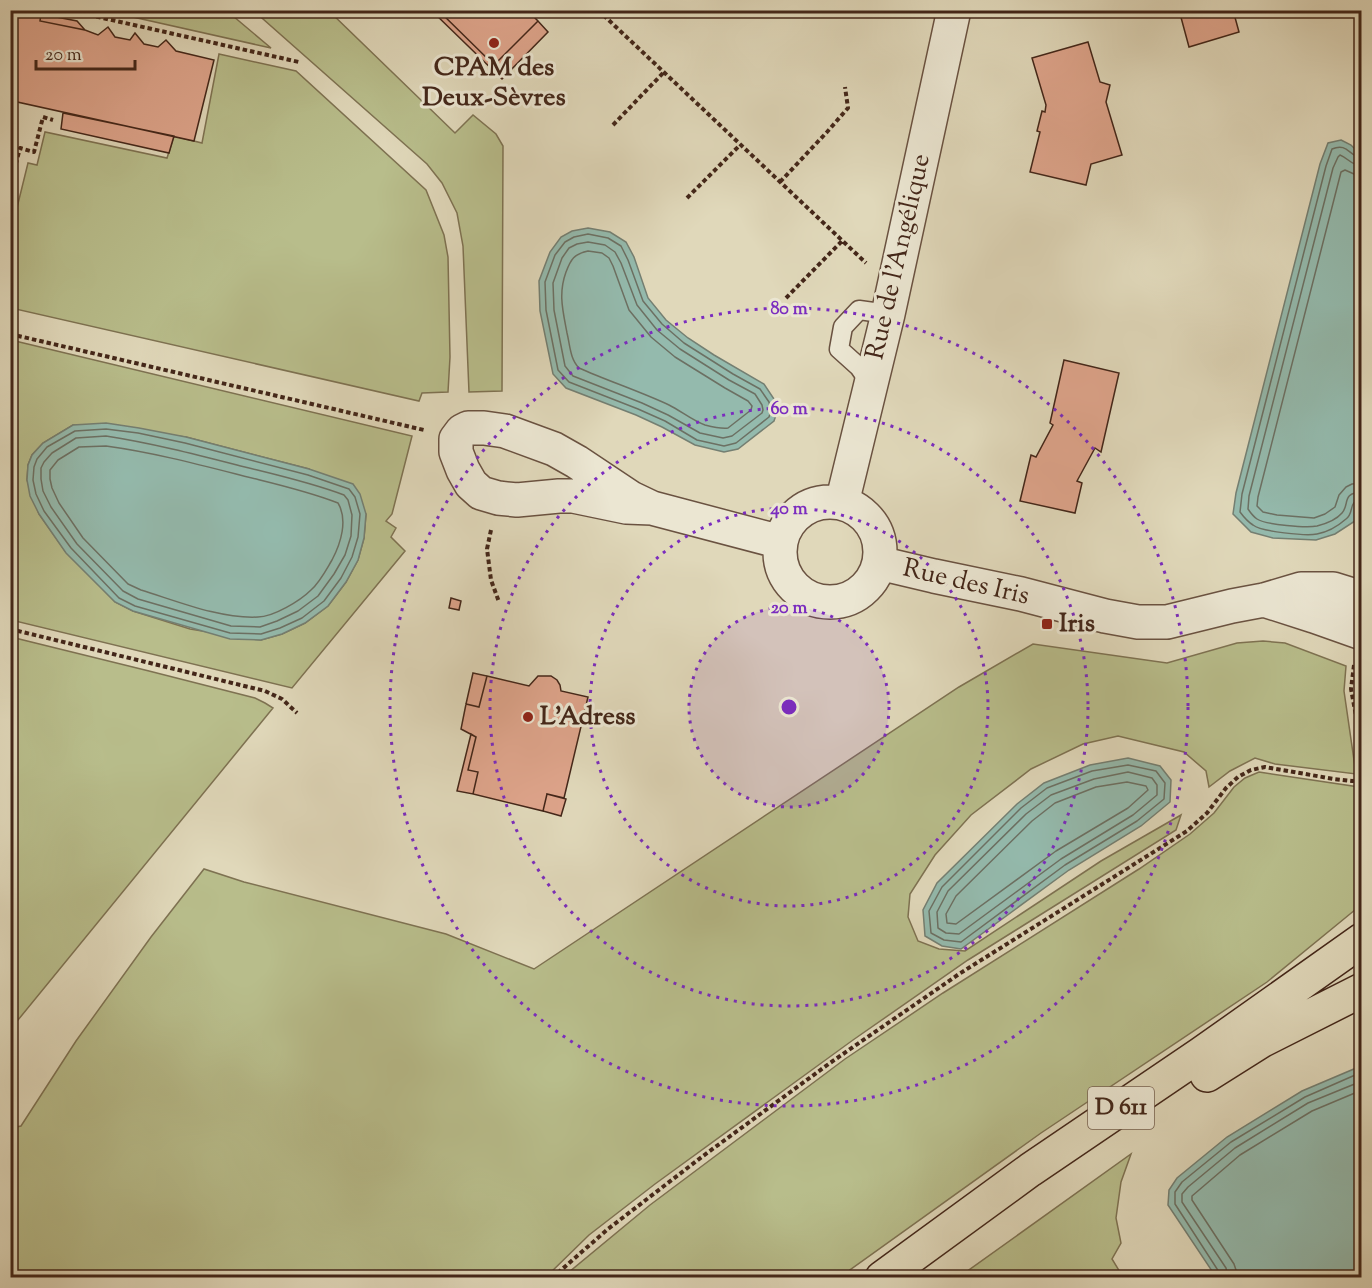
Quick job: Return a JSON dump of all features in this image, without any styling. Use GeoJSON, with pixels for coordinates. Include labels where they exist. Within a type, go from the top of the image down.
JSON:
{"type":"FeatureCollection","features":[{"type":"Feature","properties":{"kind":"main road","name":"D 611"},"geometry":{"type":"LineString","coordinates":[[882,1278],[1030,1170],[1362,940]]}},
{"type":"Feature","properties":{"kind":"main road","name":"D 611"},"geometry":{"type":"LineString","coordinates":[[918,1278],[1213,1070],[1261,1041],[1362,990]]}},
{"type":"Feature","properties":{"kind":"street","name":"Rue de l'Angélique"},"geometry":{"type":"LineString","coordinates":[[842,503],[870,383],[878,313],[954,10]]}},
{"type":"Feature","properties":{"kind":"street"},"geometry":{"type":"LineString","coordinates":[[652,508],[626,507],[573,496],[517,500],[481,493],[471,484],[463,470],[456,452],[456,439],[462,431],[468,428],[505,431],[554,449],[631,498],[652,508],[781,542],[786,527],[797,514],[810,506],[826,502],[842,503]]}},
{"type":"Feature","properties":{"kind":"street","name":"Rue des Iris"},"geometry":{"type":"LineString","coordinates":[[781,542],[780,558],[784,573],[792,585],[804,595],[817,601],[834,602],[849,598],[862,590],[873,578],[879,563],[880,547],[876,532],[868,519],[856,509],[842,503]]}},
{"type":"Feature","properties":{"kind":"street","name":"Rue des Iris"},"geometry":{"type":"LineString","coordinates":[[879,563],[1138,622],[1167,622],[1264,600],[1301,589],[1333,589],[1362,598]]}},
{"type":"Feature","properties":{"kind":"street","name":"Rue des Iris"},"geometry":{"type":"LineString","coordinates":[[1264,600],[1314,616],[1358,645]]}},
{"type":"Feature","properties":{"kind":"path"},"geometry":{"type":"LineString","coordinates":[[67,10],[299,62]]}},
{"type":"Feature","properties":{"kind":"path"},"geometry":{"type":"LineString","coordinates":[[598,10],[877,274],[878,313]]}},
{"type":"Feature","properties":{"kind":"path"},"geometry":{"type":"LineString","coordinates":[[613,125],[664,72]]}},
{"type":"Feature","properties":{"kind":"path"},"geometry":{"type":"LineString","coordinates":[[780,182],[848,108],[845,87]]}},
{"type":"Feature","properties":{"kind":"path"},"geometry":{"type":"LineString","coordinates":[[10,186],[20,148],[34,152],[43,117],[53,120]]}},
{"type":"Feature","properties":{"kind":"path"},"geometry":{"type":"LineString","coordinates":[[687,198],[740,145]]}},
{"type":"Feature","properties":{"kind":"path"},"geometry":{"type":"LineString","coordinates":[[786,298],[842,241]]}},
{"type":"Feature","properties":{"kind":"path"},"geometry":{"type":"LineString","coordinates":[[10,334],[424,431]]}},
{"type":"Feature","properties":{"kind":"path"},"geometry":{"type":"LineString","coordinates":[[493,520],[487,549],[491,580],[499,602]]}},
{"type":"Feature","properties":{"kind":"path"},"geometry":{"type":"LineString","coordinates":[[10,629],[264,691],[282,699],[297,713]]}},
{"type":"Feature","properties":{"kind":"path"},"geometry":{"type":"LineString","coordinates":[[1358,645],[1352,688],[1362,748]]}},
{"type":"Feature","properties":{"kind":"path"},"geometry":{"type":"LineString","coordinates":[[552,1278],[608,1229],[830,1063],[959,974],[1187,831],[1207,813],[1226,788],[1238,777],[1251,770],[1265,767],[1334,779],[1362,780]]}},
{"type":"Feature","properties":{"kind":"green space"},"geometry":{"type":"Polygon","coordinates":[[[106,11],[227,11],[271,48],[106,11]]]}},
{"type":"Feature","properties":{"kind":"green space"},"geometry":{"type":"Polygon","coordinates":[[[254,11],[329,11],[455,133],[473,115],[496,134],[503,146],[502,391],[469,392],[463,246],[457,213],[442,183],[427,164],[254,11]]]}},
{"type":"Feature","properties":{"kind":"green space"},"geometry":{"type":"Polygon","coordinates":[[[219,54],[296,71],[426,190],[444,235],[448,257],[450,357],[448,392],[422,393],[419,401],[11,308],[11,232],[28,163],[37,165],[45,132],[167,158],[174,136],[202,143],[219,54]]]}},
{"type":"Feature","properties":{"kind":"green space"},"geometry":{"type":"Polygon","coordinates":[[[11,340],[412,436],[392,514],[386,521],[396,528],[391,537],[405,551],[292,688],[11,620],[11,340]],[[73,425],[43,443],[32,455],[28,465],[27,480],[39,514],[66,552],[115,602],[133,611],[190,629],[261,640],[282,634],[305,623],[328,606],[346,582],[358,560],[364,538],[366,514],[309,469],[186,437],[73,425]]]}},
{"type":"Feature","properties":{"kind":"green space"},"geometry":{"type":"Polygon","coordinates":[[[11,637],[255,698],[273,708],[11,1026],[11,637]]]}},
{"type":"Feature","properties":{"kind":"green space"},"geometry":{"type":"Polygon","coordinates":[[[1263,641],[1285,643],[1346,666],[1344,691],[1356,774],[1275,764],[1255,758],[1230,771],[1209,787],[1206,771],[1184,752],[1118,736],[1083,744],[1031,769],[971,815],[935,855],[910,894],[908,917],[918,941],[939,949],[965,951],[1101,861],[1181,815],[1176,830],[968,960],[853,1040],[655,1184],[589,1235],[546,1277],[11,1277],[11,1128],[21,1126],[76,1041],[151,937],[204,869],[244,882],[446,934],[534,969],[959,687],[1033,644],[1167,663],[1237,643],[1263,641]]]}},
{"type":"Feature","properties":{"kind":"green space"},"geometry":{"type":"Polygon","coordinates":[[[1259,772],[1359,787],[1362,797],[1361,905],[1267,982],[1041,1133],[840,1277],[563,1277],[650,1205],[845,1059],[1190,834],[1214,813],[1234,787],[1245,778],[1259,772]]]}},
{"type":"Feature","properties":{"kind":"green space"},"geometry":{"type":"Polygon","coordinates":[[[1131,1154],[1121,1182],[1116,1218],[1121,1243],[1112,1259],[1123,1277],[959,1277],[1131,1154]]]}},
{"type":"Feature","properties":{"kind":"water"},"geometry":{"type":"Polygon","coordinates":[[[1341,140],[1351,145],[1361,155],[1361,497],[1355,521],[1335,534],[1316,540],[1273,538],[1251,532],[1233,514],[1236,493],[1320,164],[1328,143],[1341,140]]]}},
{"type":"Feature","properties":{"kind":"water"},"geometry":{"type":"Polygon","coordinates":[[[588,228],[610,232],[626,242],[634,257],[648,298],[666,320],[714,355],[764,384],[774,399],[777,412],[774,421],[738,449],[724,452],[695,445],[636,415],[566,388],[553,374],[540,311],[539,281],[550,252],[561,237],[572,231],[588,228]]]}},
{"type":"Feature","properties":{"kind":"water"},"geometry":{"type":"Polygon","coordinates":[[[106,423],[186,437],[309,469],[353,484],[360,494],[366,514],[364,538],[358,560],[346,582],[328,606],[305,623],[282,634],[261,640],[230,639],[133,611],[115,602],[66,553],[39,514],[30,496],[27,480],[28,465],[32,455],[43,443],[73,425],[106,423]]]}},
{"type":"Feature","properties":{"kind":"water"},"geometry":{"type":"Polygon","coordinates":[[[1128,758],[1160,766],[1171,780],[1170,802],[1141,826],[1069,870],[961,949],[942,946],[925,936],[923,910],[937,883],[1017,804],[1044,783],[1090,765],[1128,758]]]}},
{"type":"Feature","properties":{"kind":"water"},"geometry":{"type":"Polygon","coordinates":[[[1361,1066],[1361,1270],[1351,1277],[1216,1277],[1168,1205],[1169,1190],[1177,1178],[1227,1137],[1302,1091],[1361,1066]]]}},
{"type":"Feature","properties":{"kind":"building"},"geometry":{"type":"Polygon","coordinates":[[[10,10],[27,10],[41,14],[40,21],[85,30],[98,35],[108,27],[115,37],[130,40],[135,33],[144,44],[158,47],[166,40],[176,51],[214,60],[194,141],[17,102],[15,109],[10,108],[10,10]]]}},
{"type":"Feature","properties":{"kind":"building"},"geometry":{"type":"Polygon","coordinates":[[[431,10],[438,10],[494,65],[538,21],[548,32],[502,79],[431,10]]]}},
{"type":"Feature","properties":{"kind":"building","name":"CPAM des Deux-Sèvres"},"geometry":{"type":"Polygon","coordinates":[[[438,10],[527,10],[538,21],[494,65],[438,10]]]}},
{"type":"Feature","properties":{"kind":"building"},"geometry":{"type":"Polygon","coordinates":[[[1179,10],[1233,10],[1239,32],[1189,47],[1179,10]]]}},
{"type":"Feature","properties":{"kind":"building"},"geometry":{"type":"Polygon","coordinates":[[[41,14],[77,21],[85,30],[40,21],[41,14]]]}},
{"type":"Feature","properties":{"kind":"building"},"geometry":{"type":"Polygon","coordinates":[[[1088,42],[1100,82],[1110,85],[1106,102],[1122,155],[1091,164],[1086,185],[1030,172],[1040,132],[1037,131],[1042,111],[1045,112],[1046,105],[1032,58],[1088,42]]]}},
{"type":"Feature","properties":{"kind":"building"},"geometry":{"type":"Polygon","coordinates":[[[63,113],[174,136],[169,153],[61,129],[63,113]]]}},
{"type":"Feature","properties":{"kind":"building"},"geometry":{"type":"Polygon","coordinates":[[[1064,360],[1119,373],[1101,452],[1095,448],[1077,481],[1082,483],[1075,513],[1020,501],[1031,455],[1036,457],[1053,425],[1050,423],[1064,360]]]}},
{"type":"Feature","properties":{"kind":"building"},"geometry":{"type":"Polygon","coordinates":[[[451,598],[461,601],[459,610],[449,608],[451,598]]]}},
{"type":"Feature","properties":{"kind":"building"},"geometry":{"type":"Polygon","coordinates":[[[473,673],[487,676],[479,707],[466,704],[473,673]]]}},
{"type":"Feature","properties":{"kind":"building"},"geometry":{"type":"Polygon","coordinates":[[[487,676],[529,686],[538,676],[551,676],[557,680],[561,691],[588,697],[564,798],[547,794],[543,811],[473,794],[478,772],[468,770],[476,737],[461,729],[466,704],[479,707],[487,676]]]}},
{"type":"Feature","properties":{"kind":"building"},"geometry":{"type":"Polygon","coordinates":[[[471,734],[476,737],[468,770],[478,772],[473,794],[457,791],[471,734]]]}},
{"type":"Feature","properties":{"kind":"building"},"geometry":{"type":"Polygon","coordinates":[[[547,794],[566,799],[561,816],[543,811],[547,794]]]}},
{"type":"Feature","properties":{"kind":"place","name":"CPAM des Deux-Sèvres"},"geometry":{"type":"Point","coordinates":[494,43]}},
{"type":"Feature","properties":{"kind":"place","name":"Iris"},"geometry":{"type":"Point","coordinates":[1047,624]}},
{"type":"Feature","properties":{"kind":"place","name":"L'Adress"},"geometry":{"type":"Point","coordinates":[528,717]}}]}
